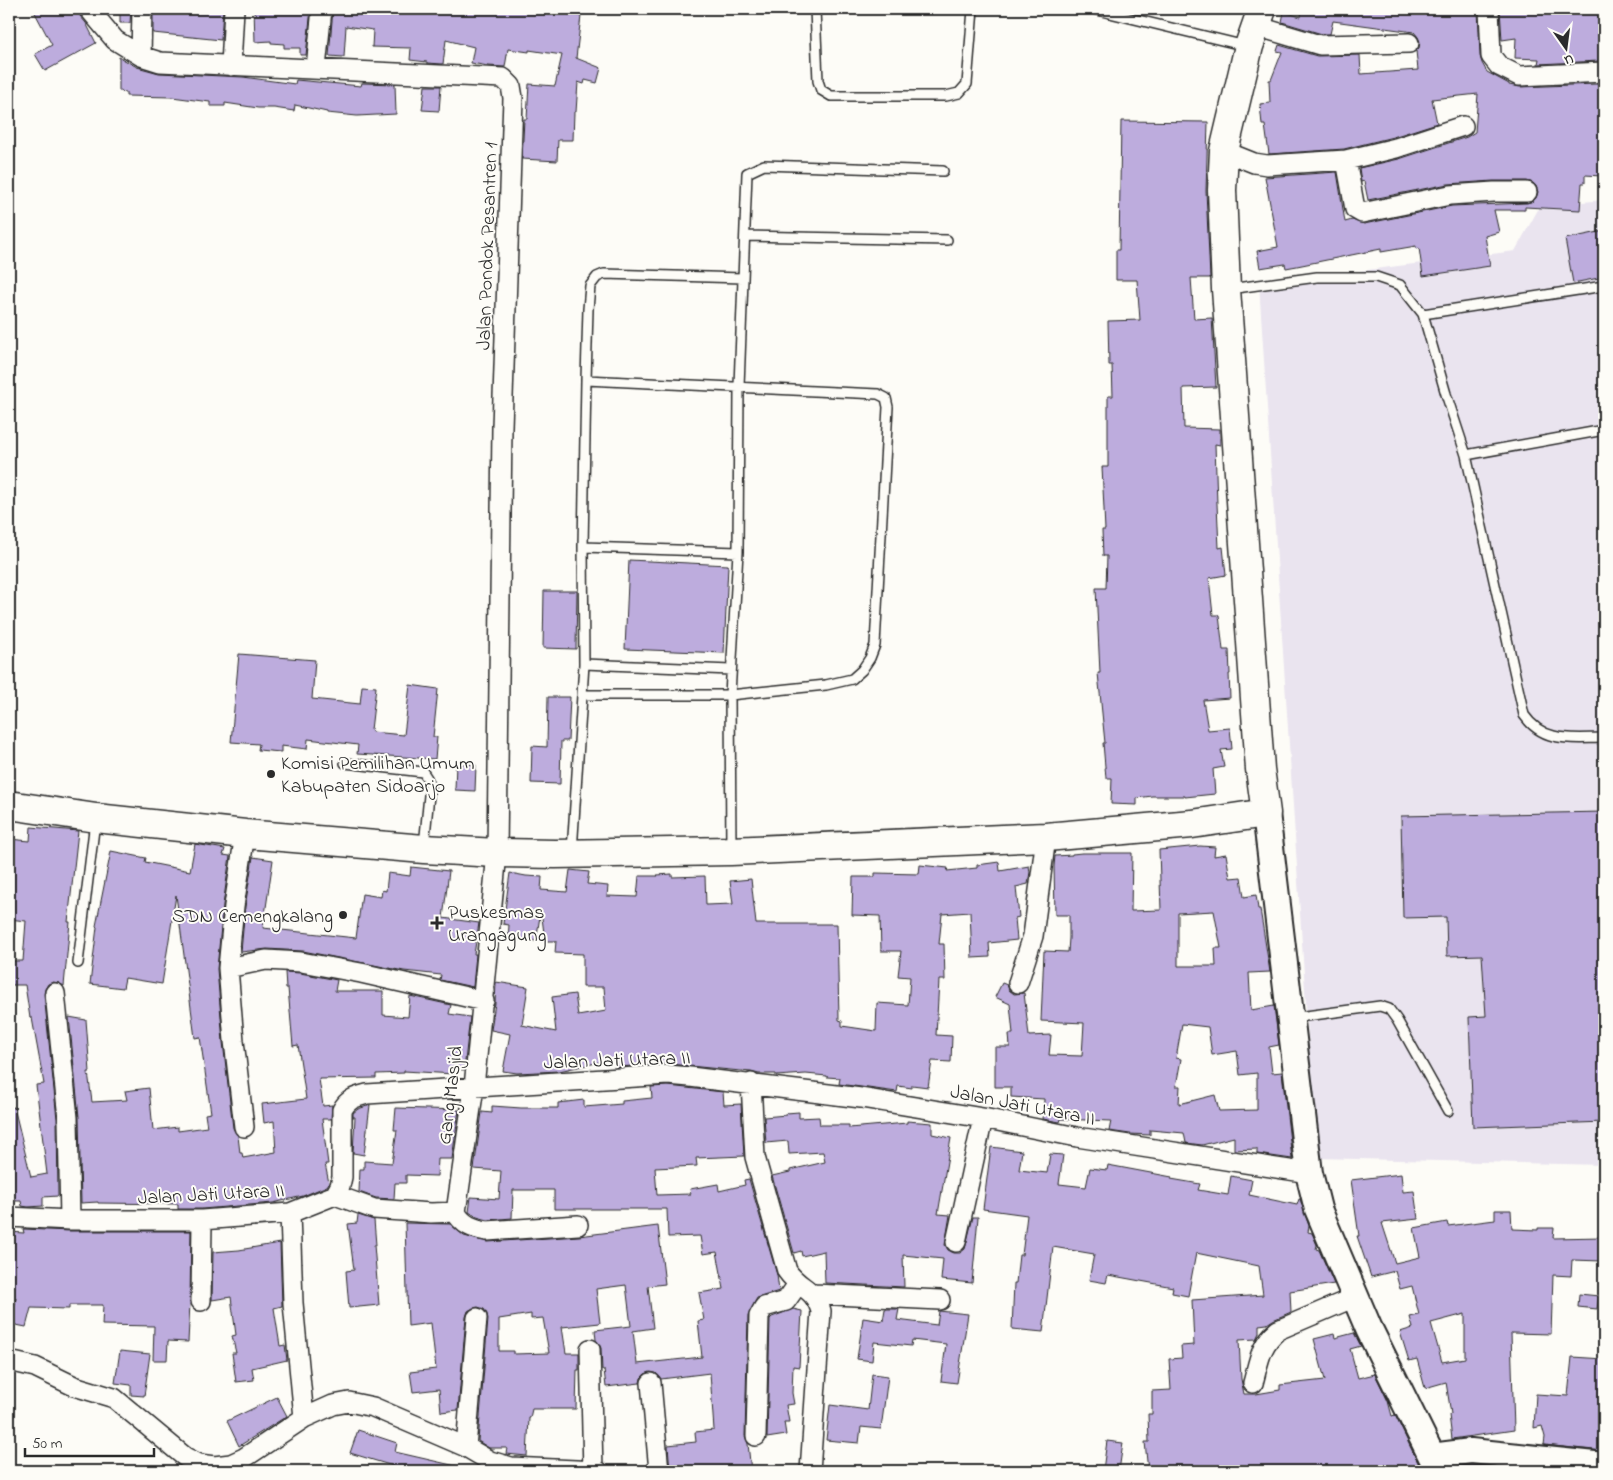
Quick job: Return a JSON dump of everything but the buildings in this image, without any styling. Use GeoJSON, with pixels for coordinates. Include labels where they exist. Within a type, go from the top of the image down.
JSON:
{"type":"FeatureCollection","features":[{"type":"Feature","properties":{"kind":"main road"},"geometry":{"type":"LineString","coordinates":[[1256,27],[1224,151],[1222,190],[1226,289],[1260,769],[1309,1173],[1318,1209],[1355,1297],[1435,1464]]}},
{"type":"Feature","properties":{"kind":"main road"},"geometry":{"type":"LineString","coordinates":[[9,805],[96,818],[245,834],[424,849],[497,853],[572,854],[731,838],[1046,837],[1192,824],[1266,813]]}},
{"type":"Feature","properties":{"kind":"street","name":"Jalan Pondok Pesantren 1"},"geometry":{"type":"LineString","coordinates":[[89,9],[115,40],[141,56],[160,62],[503,78],[510,86],[513,98],[502,437],[497,853]]}},
{"type":"Feature","properties":{"kind":"street"},"geometry":{"type":"LineString","coordinates":[[141,56],[142,9]]}},
{"type":"Feature","properties":{"kind":"street"},"geometry":{"type":"LineString","coordinates":[[231,66],[234,9]]}},
{"type":"Feature","properties":{"kind":"street"},"geometry":{"type":"LineString","coordinates":[[316,68],[322,9]]}},
{"type":"Feature","properties":{"kind":"street"},"geometry":{"type":"LineString","coordinates":[[1489,9],[1491,56],[1498,66],[1518,76],[1604,72]]}},
{"type":"Feature","properties":{"kind":"street"},"geometry":{"type":"LineString","coordinates":[[1256,27],[1320,45],[1409,43]]}},
{"type":"Feature","properties":{"kind":"street"},"geometry":{"type":"LineString","coordinates":[[1224,151],[1254,163],[1267,165],[1346,160],[1396,148],[1463,126]]}},
{"type":"Feature","properties":{"kind":"street"},"geometry":{"type":"LineString","coordinates":[[1346,160],[1355,209],[1362,213],[1450,194],[1527,192]]}},
{"type":"Feature","properties":{"kind":"street"},"geometry":{"type":"LineString","coordinates":[[244,1127],[228,968],[234,906],[245,834]]}},
{"type":"Feature","properties":{"kind":"street"},"geometry":{"type":"LineString","coordinates":[[1018,983],[1033,936],[1046,837]]}},
{"type":"Feature","properties":{"kind":"street","name":"Gang Masjid"},"geometry":{"type":"LineString","coordinates":[[456,1212],[484,1000],[497,853]]}},
{"type":"Feature","properties":{"kind":"street"},"geometry":{"type":"LineString","coordinates":[[228,968],[266,960],[301,962],[484,1000]]}},
{"type":"Feature","properties":{"kind":"street"},"geometry":{"type":"LineString","coordinates":[[55,993],[68,1118],[70,1220]]}},
{"type":"Feature","properties":{"kind":"street","name":"Jalan Jati Utara II"},"geometry":{"type":"LineString","coordinates":[[9,1217],[70,1220],[202,1220],[290,1213],[335,1195],[342,1178],[342,1110],[347,1102],[356,1096],[668,1075],[751,1083],[861,1098],[984,1118],[1077,1138],[1309,1173]]}},
{"type":"Feature","properties":{"kind":"street"},"geometry":{"type":"LineString","coordinates":[[751,1083],[756,1157],[787,1271],[818,1301],[821,1311],[810,1471]]}},
{"type":"Feature","properties":{"kind":"street"},"geometry":{"type":"LineString","coordinates":[[956,1242],[984,1118]]}},
{"type":"Feature","properties":{"kind":"street"},"geometry":{"type":"LineString","coordinates":[[335,1195],[374,1208],[431,1213],[456,1212],[458,1218],[468,1226],[475,1230],[487,1232],[578,1225]]}},
{"type":"Feature","properties":{"kind":"street"},"geometry":{"type":"LineString","coordinates":[[290,1213],[293,1303],[304,1418]]}},
{"type":"Feature","properties":{"kind":"street"},"geometry":{"type":"LineString","coordinates":[[201,1301],[202,1220]]}},
{"type":"Feature","properties":{"kind":"street"},"geometry":{"type":"LineString","coordinates":[[756,1436],[758,1316],[764,1307],[786,1301],[806,1289],[940,1300]]}},
{"type":"Feature","properties":{"kind":"street"},"geometry":{"type":"LineString","coordinates":[[1253,1382],[1263,1347],[1278,1330],[1355,1297]]}},
{"type":"Feature","properties":{"kind":"street"},"geometry":{"type":"LineString","coordinates":[[466,1447],[477,1318]]}},
{"type":"Feature","properties":{"kind":"street"},"geometry":{"type":"LineString","coordinates":[[590,1349],[593,1471]]}},
{"type":"Feature","properties":{"kind":"street"},"geometry":{"type":"LineString","coordinates":[[9,1361],[35,1367],[74,1386],[114,1398],[185,1457],[199,1464],[222,1465],[237,1461],[304,1418],[333,1405],[350,1402],[373,1407],[466,1447],[490,1461],[511,1467],[598,1471]]}},
{"type":"Feature","properties":{"kind":"street"},"geometry":{"type":"LineString","coordinates":[[651,1383],[659,1471]]}},
{"type":"Feature","properties":{"kind":"street"},"geometry":{"type":"LineString","coordinates":[[1435,1464],[1471,1451],[1566,1466],[1604,1465]]}},
{"type":"Feature","properties":{"kind":"lane"},"geometry":{"type":"LineString","coordinates":[[815,9],[818,80],[821,90],[831,96],[946,96],[959,93],[967,84],[973,9]]}},
{"type":"Feature","properties":{"kind":"lane"},"geometry":{"type":"LineString","coordinates":[[1093,9],[1256,27]]}},
{"type":"Feature","properties":{"kind":"lane"},"geometry":{"type":"LineString","coordinates":[[731,838],[730,695],[738,552],[740,386],[747,173],[764,165],[943,171]]}},
{"type":"Feature","properties":{"kind":"lane"},"geometry":{"type":"LineString","coordinates":[[745,236],[947,240]]}},
{"type":"Feature","properties":{"kind":"lane"},"geometry":{"type":"LineString","coordinates":[[572,854],[584,664],[583,547],[590,286],[597,277],[604,274],[743,278]]}},
{"type":"Feature","properties":{"kind":"lane"},"geometry":{"type":"LineString","coordinates":[[1226,289],[1317,276],[1376,277],[1400,286],[1423,314],[1466,455],[1524,715],[1532,726],[1547,735],[1565,738],[1604,738]]}},
{"type":"Feature","properties":{"kind":"lane"},"geometry":{"type":"LineString","coordinates":[[1423,314],[1604,286]]}},
{"type":"Feature","properties":{"kind":"lane"},"geometry":{"type":"LineString","coordinates":[[582,694],[730,695],[826,685],[852,678],[862,670],[870,658],[875,645],[888,407],[886,398],[878,394],[586,380]]}},
{"type":"Feature","properties":{"kind":"lane"},"geometry":{"type":"LineString","coordinates":[[1466,455],[1604,430]]}},
{"type":"Feature","properties":{"kind":"lane"},"geometry":{"type":"LineString","coordinates":[[583,547],[738,552]]}},
{"type":"Feature","properties":{"kind":"lane"},"geometry":{"type":"LineString","coordinates":[[584,664],[731,670]]}},
{"type":"Feature","properties":{"kind":"lane"},"geometry":{"type":"LineString","coordinates":[[345,763],[423,772],[430,785],[424,849]]}},
{"type":"Feature","properties":{"kind":"lane"},"geometry":{"type":"LineString","coordinates":[[78,963],[96,818]]}},
{"type":"Feature","properties":{"kind":"lane"},"geometry":{"type":"LineString","coordinates":[[1290,1018],[1380,1006],[1386,1007],[1397,1020],[1448,1111]]}},
{"type":"Feature","properties":{"kind":"shaded area"},"geometry":{"type":"Polygon","coordinates":[[[1604,200],[1604,1165],[1316,1158],[1259,284],[1515,251],[1540,206],[1604,200]]]}},
{"type":"Feature","properties":{"kind":"place","name":"Komisi Pemilihan Umum Kabupaten Sidoarjo"},"geometry":{"type":"Point","coordinates":[271,774]}},
{"type":"Feature","properties":{"kind":"place","name":"SDN Cemengkalang"},"geometry":{"type":"Point","coordinates":[343,915]}},
{"type":"Feature","properties":{"kind":"place","name":"Puskesmas Urangagung"},"geometry":{"type":"Point","coordinates":[437,923]}}]}
